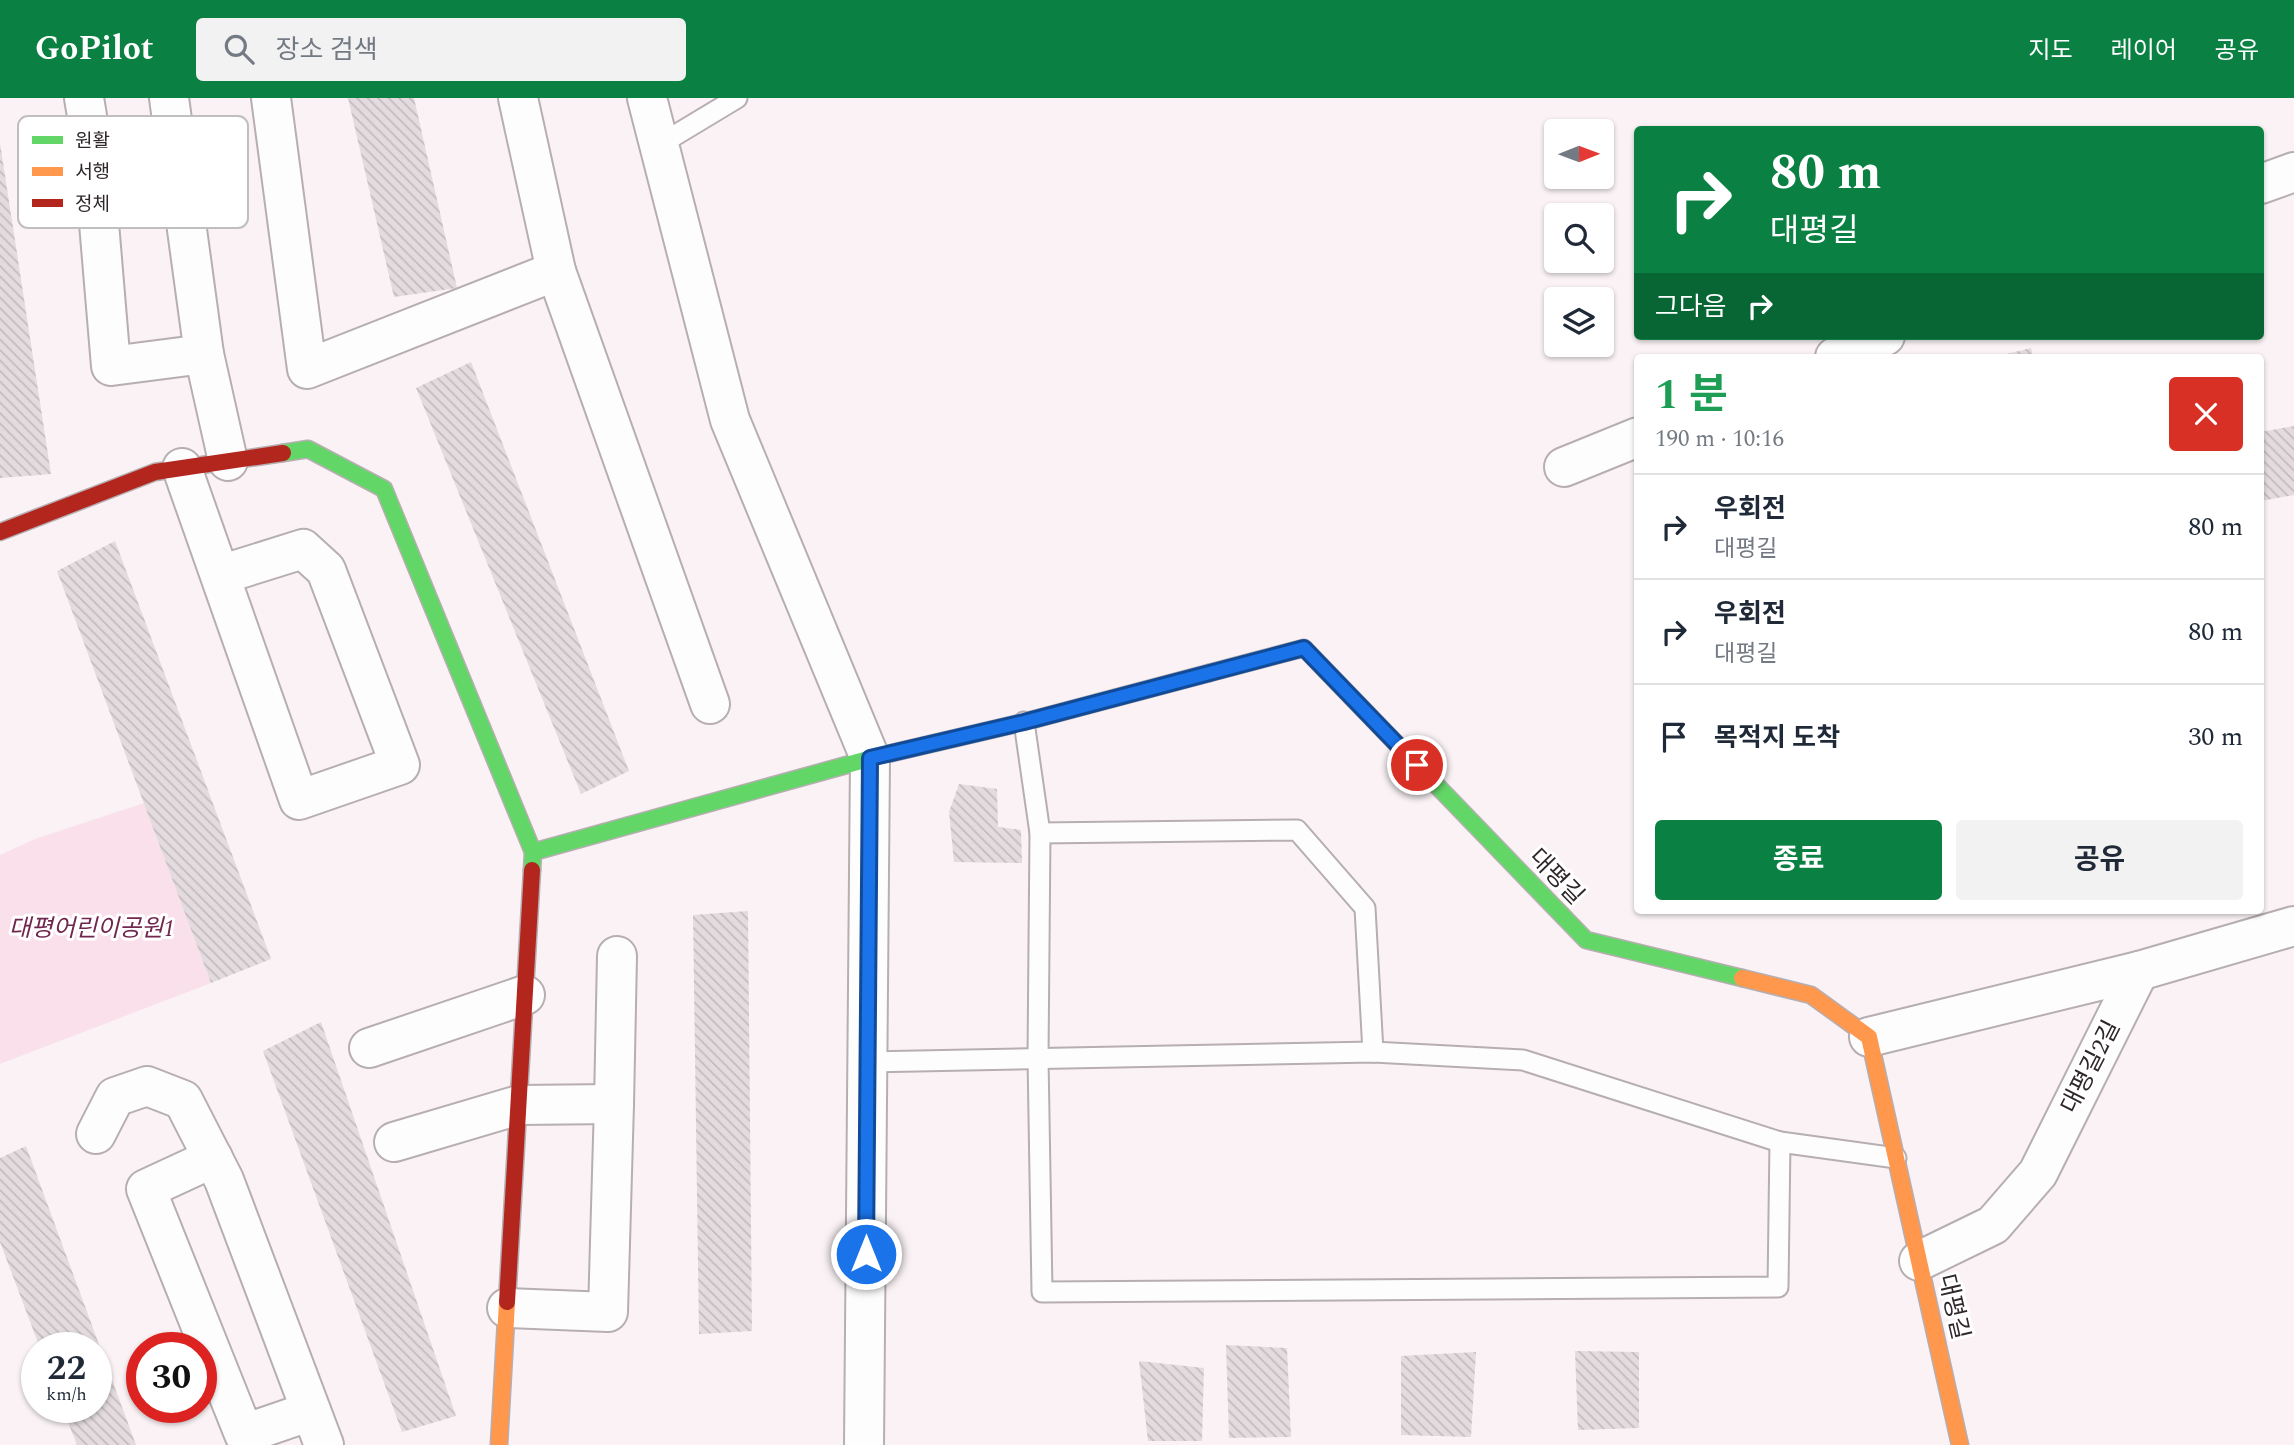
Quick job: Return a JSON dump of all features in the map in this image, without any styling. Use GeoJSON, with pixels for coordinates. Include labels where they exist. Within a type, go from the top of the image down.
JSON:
{"type":"FeatureCollection","features":[{"type":"Feature","properties":{"kind":"street"},"geometry":{"type":"LineString","coordinates":[[84,98],[87,116]]}},
{"type":"Feature","properties":{"kind":"street"},"geometry":{"type":"LineString","coordinates":[[169,98],[171,116]]}},
{"type":"Feature","properties":{"kind":"street"},"geometry":{"type":"LineString","coordinates":[[271,98],[307,369],[556,271]]}},
{"type":"Feature","properties":{"kind":"street"},"geometry":{"type":"LineString","coordinates":[[518,98],[556,271],[710,704]]}},
{"type":"Feature","properties":{"kind":"street"},"geometry":{"type":"LineString","coordinates":[[648,98],[730,420],[870,758],[864,1445]]}},
{"type":"Feature","properties":{"kind":"street"},"geometry":{"type":"LineString","coordinates":[[2264,183],[2294,172]]}},
{"type":"Feature","properties":{"kind":"street"},"geometry":{"type":"LineString","coordinates":[[99,228],[111,366],[204,354]]}},
{"type":"Feature","properties":{"kind":"street"},"geometry":{"type":"LineString","coordinates":[[187,228],[204,354],[228,461]]}},
{"type":"Feature","properties":{"kind":"street"},"geometry":{"type":"LineString","coordinates":[[1842,354],[1875,340]]}},
{"type":"Feature","properties":{"kind":"street"},"geometry":{"type":"LineString","coordinates":[[1564,467],[1634,439]]}},
{"type":"Feature","properties":{"kind":"street"},"geometry":{"type":"LineString","coordinates":[[0,532],[155,472],[308,449],[384,489],[533,852],[499,1445]]}},
{"type":"Feature","properties":{"kind":"street"},"geometry":{"type":"LineString","coordinates":[[182,468],[299,800],[400,765],[326,570],[303,549],[220,575]]}},
{"type":"Feature","properties":{"kind":"street","name":"대평길"},"geometry":{"type":"LineString","coordinates":[[533,852],[870,758],[1024,722],[1304,648],[1586,940],[1811,995],[1869,1037],[1961,1445]]}},
{"type":"Feature","properties":{"kind":"street"},"geometry":{"type":"LineString","coordinates":[[1869,1037],[2139,971],[2294,926]]}},
{"type":"Feature","properties":{"kind":"street"},"geometry":{"type":"LineString","coordinates":[[507,1308],[608,1312],[617,956]]}},
{"type":"Feature","properties":{"kind":"street","name":"대평길2길"},"geometry":{"type":"LineString","coordinates":[[1919,1261],[1993,1225],[2038,1173],[2139,971]]}},
{"type":"Feature","properties":{"kind":"street"},"geometry":{"type":"LineString","coordinates":[[369,1048],[525,995]]}},
{"type":"Feature","properties":{"kind":"street"},"geometry":{"type":"LineString","coordinates":[[96,1135],[115,1097],[147,1086],[183,1100],[213,1158],[224,1180],[317,1428],[244,1434],[146,1188],[213,1158]]}},
{"type":"Feature","properties":{"kind":"street"},"geometry":{"type":"LineString","coordinates":[[394,1142],[519,1105],[614,1104]]}},
{"type":"Feature","properties":{"kind":"lane"},"geometry":{"type":"LineString","coordinates":[[659,145],[737,98]]}},
{"type":"Feature","properties":{"kind":"lane"},"geometry":{"type":"LineString","coordinates":[[1024,722],[1040,833],[1038,1058],[1042,1292],[1778,1287],[1780,1142]]}},
{"type":"Feature","properties":{"kind":"lane"},"geometry":{"type":"LineString","coordinates":[[1040,833],[1297,830],[1365,908],[1373,1052]]}},
{"type":"Feature","properties":{"kind":"lane"},"geometry":{"type":"LineString","coordinates":[[867,1062],[1373,1052],[1523,1060],[1780,1142],[1896,1158]]}},
{"type":"Feature","properties":{"kind":"green space","name":"대평어린이공원1"},"geometry":{"type":"Polygon","coordinates":[[[144,803],[211,983],[0,1064],[0,855],[35,839],[144,803]]]}},
{"type":"Feature","properties":{"kind":"building"},"geometry":{"type":"Polygon","coordinates":[[[348,98],[414,98],[457,288],[394,297],[348,98]]]}},
{"type":"Feature","properties":{"kind":"building"},"geometry":{"type":"Polygon","coordinates":[[[0,143],[51,474],[0,478],[0,143]]]}},
{"type":"Feature","properties":{"kind":"building"},"geometry":{"type":"Polygon","coordinates":[[[2031,348],[2032,354],[2007,354],[2031,348]]]}},
{"type":"Feature","properties":{"kind":"building"},"geometry":{"type":"Polygon","coordinates":[[[471,362],[629,771],[581,794],[416,388],[471,362]]]}},
{"type":"Feature","properties":{"kind":"building"},"geometry":{"type":"Polygon","coordinates":[[[2294,426],[2294,495],[2264,500],[2264,431],[2294,426]]]}},
{"type":"Feature","properties":{"kind":"building"},"geometry":{"type":"Polygon","coordinates":[[[115,541],[271,959],[211,983],[57,571],[115,541]]]}},
{"type":"Feature","properties":{"kind":"building"},"geometry":{"type":"Polygon","coordinates":[[[959,784],[997,789],[998,827],[1021,830],[1022,863],[954,862],[949,812],[959,784]]]}},
{"type":"Feature","properties":{"kind":"building"},"geometry":{"type":"Polygon","coordinates":[[[748,911],[752,1331],[699,1334],[693,915],[748,911]]]}},
{"type":"Feature","properties":{"kind":"building"},"geometry":{"type":"Polygon","coordinates":[[[321,1022],[456,1416],[402,1432],[263,1051],[321,1022]]]}},
{"type":"Feature","properties":{"kind":"building"},"geometry":{"type":"Polygon","coordinates":[[[26,1146],[94,1332],[34,1332],[0,1242],[0,1158],[26,1146]]]}},
{"type":"Feature","properties":{"kind":"building"},"geometry":{"type":"Polygon","coordinates":[[[1226,1345],[1287,1348],[1291,1437],[1229,1438],[1226,1345]]]}},
{"type":"Feature","properties":{"kind":"building"},"geometry":{"type":"Polygon","coordinates":[[[1575,1351],[1639,1352],[1639,1428],[1578,1430],[1575,1351]]]}},
{"type":"Feature","properties":{"kind":"building"},"geometry":{"type":"Polygon","coordinates":[[[1476,1352],[1471,1437],[1401,1435],[1401,1356],[1476,1352]]]}},
{"type":"Feature","properties":{"kind":"building"},"geometry":{"type":"Polygon","coordinates":[[[1139,1361],[1204,1368],[1202,1441],[1148,1441],[1139,1361]]]}},
{"type":"Feature","properties":{"kind":"building"},"geometry":{"type":"Polygon","coordinates":[[[112,1380],[136,1445],[77,1445],[68,1423],[112,1423],[112,1380]]]}},
{"type":"Feature","properties":{"kind":"traffic: fast"},"geometry":{"type":"LineString","coordinates":[[283,453],[308,449],[384,489],[533,852],[532,870]]}},
{"type":"Feature","properties":{"kind":"traffic: fast"},"geometry":{"type":"LineString","coordinates":[[1209,673],[1304,648],[1586,940],[1742,978]]}},
{"type":"Feature","properties":{"kind":"traffic: fast"},"geometry":{"type":"LineString","coordinates":[[533,852],[879,756]]}},
{"type":"Feature","properties":{"kind":"traffic: slow"},"geometry":{"type":"LineString","coordinates":[[879,756],[1024,722],[1209,673]]}},
{"type":"Feature","properties":{"kind":"traffic: slow"},"geometry":{"type":"LineString","coordinates":[[1742,978],[1811,995],[1869,1037],[1960,1445]]}},
{"type":"Feature","properties":{"kind":"traffic: slow"},"geometry":{"type":"LineString","coordinates":[[499,1445],[507,1302]]}},
{"type":"Feature","properties":{"kind":"traffic: jam"},"geometry":{"type":"LineString","coordinates":[[0,532],[155,472],[283,453]]}},
{"type":"Feature","properties":{"kind":"traffic: jam"},"geometry":{"type":"LineString","coordinates":[[507,1302],[532,870]]}},
{"type":"Feature","properties":{"kind":"route"},"geometry":{"type":"LineString","coordinates":[[866,1254],[870,758],[1024,722],[1304,648],[1417,765]]}}]}
